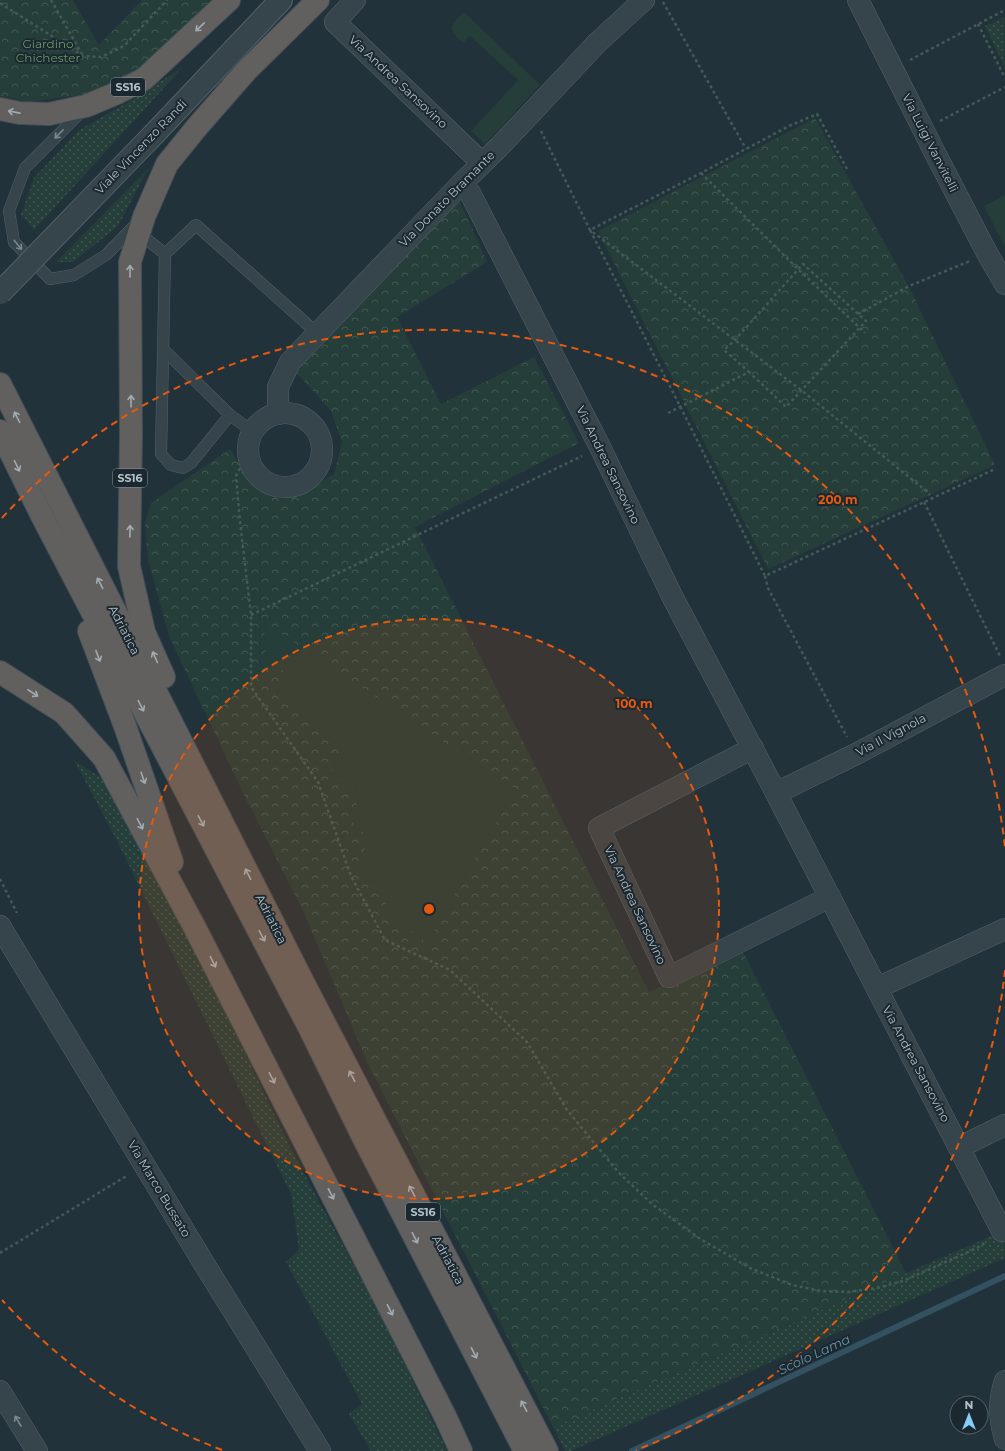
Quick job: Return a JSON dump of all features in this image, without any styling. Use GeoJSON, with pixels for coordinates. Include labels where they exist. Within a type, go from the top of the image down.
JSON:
{"type":"FeatureCollection","features":[{"type":"Feature","properties":{"kind":"highway","name":"SS16"},"geometry":{"type":"LineString","coordinates":[[0,109],[20,113],[50,114],[86,106],[117,93],[144,79],[229,0]]}},
{"type":"Feature","properties":{"kind":"highway","name":"SS16"},"geometry":{"type":"LineString","coordinates":[[304,984],[299,942],[168,688],[142,625],[129,566],[131,436],[130,262],[141,225],[167,164],[246,71],[318,0]]}},
{"type":"Feature","properties":{"kind":"highway","name":"Adriatica"},"geometry":{"type":"LineString","coordinates":[[0,384],[304,984],[534,1448]]}},
{"type":"Feature","properties":{"kind":"highway","name":"Adriatica"},"geometry":{"type":"LineString","coordinates":[[0,431],[42,516],[310,1029],[365,1141],[534,1448]]}},
{"type":"Feature","properties":{"kind":"highway"},"geometry":{"type":"LineString","coordinates":[[42,516],[74,593],[125,726],[195,928]]}},
{"type":"Feature","properties":{"kind":"highway"},"geometry":{"type":"LineString","coordinates":[[0,672],[64,713],[104,758],[195,928],[461,1451]]}},
{"type":"Feature","properties":{"kind":"highway"},"geometry":{"type":"LineString","coordinates":[[444,1416],[470,1451]]}},
{"type":"Feature","properties":{"kind":"street","name":"Viale Vincenzo Randi"},"geometry":{"type":"LineString","coordinates":[[0,293],[281,0]]}},
{"type":"Feature","properties":{"kind":"street","name":"Via Andrea Sansovino"},"geometry":{"type":"LineString","coordinates":[[355,0],[335,22],[482,163]]}},
{"type":"Feature","properties":{"kind":"street","name":"Via Donato Bramante"},"geometry":{"type":"LineString","coordinates":[[278,414],[278,387],[290,362],[598,42],[644,0]]}},
{"type":"Feature","properties":{"kind":"street","name":"Via Luigi Vanvitelli"},"geometry":{"type":"LineString","coordinates":[[858,0],[987,253],[1005,284]]}},
{"type":"Feature","properties":{"kind":"street","name":"Via Andrea Sansovino"},"geometry":{"type":"LineString","coordinates":[[461,184],[470,194],[600,447],[673,598],[960,1147],[1002,1231]]}},
{"type":"Feature","properties":{"kind":"street"},"geometry":{"type":"LineString","coordinates":[[290,413],[301,417],[311,424],[318,434],[322,445],[321,457],[317,468],[310,477],[300,484],[288,487],[276,486],[265,481],[256,473],[250,463],[248,452],[252,432],[259,423],[268,417],[278,414],[290,413]]}},
{"type":"Feature","properties":{"kind":"street","name":"Via Il Vignola"},"geometry":{"type":"LineString","coordinates":[[776,793],[856,754],[1003,666]]}},
{"type":"Feature","properties":{"kind":"street","name":"Via Andrea Sansovino"},"geometry":{"type":"LineString","coordinates":[[752,748],[599,828],[669,976],[830,897]]}},
{"type":"Feature","properties":{"kind":"street","name":"Via Marco Bussato"},"geometry":{"type":"LineString","coordinates":[[0,926],[203,1262],[320,1451]]}},
{"type":"Feature","properties":{"kind":"street"},"geometry":{"type":"LineString","coordinates":[[877,988],[1005,929]]}},
{"type":"Feature","properties":{"kind":"street"},"geometry":{"type":"LineString","coordinates":[[960,1147],[1005,1125]]}},
{"type":"Feature","properties":{"kind":"street"},"geometry":{"type":"LineString","coordinates":[[1005,1381],[1000,1396],[1000,1422],[1005,1440]]}},
{"type":"Feature","properties":{"kind":"street"},"geometry":{"type":"LineString","coordinates":[[0,1391],[37,1451]]}},
{"type":"Feature","properties":{"kind":"street"},"geometry":{"type":"LineString","coordinates":[[996,1451],[1005,1449]]}},
{"type":"Feature","properties":{"kind":"lane"},"geometry":{"type":"LineString","coordinates":[[86,106],[25,168],[9,211],[14,242],[50,279],[74,275],[106,255],[141,225],[165,254],[161,454],[171,465],[183,468],[191,462],[230,415]]}},
{"type":"Feature","properties":{"kind":"lane"},"geometry":{"type":"LineString","coordinates":[[165,254],[196,225],[317,334]]}},
{"type":"Feature","properties":{"kind":"lane"},"geometry":{"type":"LineString","coordinates":[[164,349],[230,415],[252,432]]}},
{"type":"Feature","properties":{"kind":"path"},"geometry":{"type":"LineString","coordinates":[[51,0],[83,56]]}},
{"type":"Feature","properties":{"kind":"path"},"geometry":{"type":"LineString","coordinates":[[0,3],[83,56],[101,57],[124,46],[167,0]]}},
{"type":"Feature","properties":{"kind":"path"},"geometry":{"type":"LineString","coordinates":[[662,0],[746,149]]}},
{"type":"Feature","properties":{"kind":"path"},"geometry":{"type":"LineString","coordinates":[[908,61],[1005,10]]}},
{"type":"Feature","properties":{"kind":"path"},"geometry":{"type":"LineString","coordinates":[[978,24],[1005,78]]}},
{"type":"Feature","properties":{"kind":"path"},"geometry":{"type":"LineString","coordinates":[[939,121],[1005,87]]}},
{"type":"Feature","properties":{"kind":"path"},"geometry":{"type":"LineString","coordinates":[[590,230],[789,126],[817,114],[847,169]]}},
{"type":"Feature","properties":{"kind":"path"},"geometry":{"type":"LineString","coordinates":[[540,130],[765,576],[768,588],[856,754]]}},
{"type":"Feature","properties":{"kind":"path"},"geometry":{"type":"LineString","coordinates":[[701,173],[865,333]]}},
{"type":"Feature","properties":{"kind":"path"},"geometry":{"type":"LineString","coordinates":[[590,230],[734,341],[801,390],[930,495]]}},
{"type":"Feature","properties":{"kind":"path"},"geometry":{"type":"LineString","coordinates":[[858,314],[908,286],[974,260],[987,253]]}},
{"type":"Feature","properties":{"kind":"path"},"geometry":{"type":"LineString","coordinates":[[803,264],[858,314],[866,321],[786,406],[724,350],[734,341],[803,264]]}},
{"type":"Feature","properties":{"kind":"path"},"geometry":{"type":"LineString","coordinates":[[668,413],[749,372]]}},
{"type":"Feature","properties":{"kind":"path"},"geometry":{"type":"LineString","coordinates":[[251,615],[600,447]]}},
{"type":"Feature","properties":{"kind":"path"},"geometry":{"type":"LineString","coordinates":[[250,463],[240,466],[236,476],[251,615],[251,686],[318,782],[351,876],[385,940],[450,970],[527,1042],[567,1110],[619,1174],[653,1205],[702,1240],[750,1268],[792,1286],[821,1291],[848,1292],[877,1288],[902,1281],[977,1248],[1002,1231]]}},
{"type":"Feature","properties":{"kind":"path"},"geometry":{"type":"LineString","coordinates":[[765,576],[993,470]]}},
{"type":"Feature","properties":{"kind":"path"},"geometry":{"type":"LineString","coordinates":[[924,502],[1003,666]]}},
{"type":"Feature","properties":{"kind":"green space","name":"Giardino Chichester"},"geometry":{"type":"Polygon","coordinates":[[[0,0],[73,0],[99,45],[142,0],[216,0],[140,72],[86,94],[29,102],[0,96],[0,0]]]}},
{"type":"Feature","properties":{"kind":"green space"},"geometry":{"type":"Polygon","coordinates":[[[464,12],[540,85],[485,144],[471,131],[518,80],[470,36],[463,43],[454,34],[452,31],[453,24],[464,12]]]}},
{"type":"Feature","properties":{"kind":"green space"},"geometry":{"type":"Polygon","coordinates":[[[1005,17],[1005,68],[985,26],[1005,17]]]}},
{"type":"Feature","properties":{"kind":"green space"},"geometry":{"type":"Polygon","coordinates":[[[183,67],[34,230],[21,215],[34,178],[79,130],[130,101],[183,67]]]}},
{"type":"Feature","properties":{"kind":"green space"},"geometry":{"type":"Polygon","coordinates":[[[815,118],[909,287],[995,465],[768,569],[598,231],[815,118]]]}},
{"type":"Feature","properties":{"kind":"green space"},"geometry":{"type":"Polygon","coordinates":[[[148,169],[118,226],[73,262],[56,262],[148,169]]]}},
{"type":"Feature","properties":{"kind":"green space"},"geometry":{"type":"Polygon","coordinates":[[[1005,195],[1005,247],[984,206],[1005,195]]]}},
{"type":"Feature","properties":{"kind":"green space"},"geometry":{"type":"Polygon","coordinates":[[[458,197],[487,262],[397,317],[441,404],[534,357],[579,443],[415,527],[649,992],[741,948],[906,1273],[553,1427],[367,1062],[304,913],[242,791],[169,636],[148,560],[145,523],[151,503],[230,449],[249,481],[277,496],[312,488],[334,474],[342,442],[331,411],[295,371],[458,197]]]}},
{"type":"Feature","properties":{"kind":"green space"},"geometry":{"type":"Polygon","coordinates":[[[264,623],[515,789],[427,943],[381,909],[392,897],[359,870],[368,837],[347,818],[362,797],[332,770],[343,748],[276,695],[288,674],[266,660],[264,623]]]}},
{"type":"Feature","properties":{"kind":"green space"},"geometry":{"type":"Polygon","coordinates":[[[74,760],[112,785],[155,866],[291,1149],[378,1310],[447,1451],[371,1451],[349,1414],[362,1404],[286,1262],[299,1250],[291,1194],[115,837],[74,760]]]}},
{"type":"Feature","properties":{"kind":"green space"},"geometry":{"type":"Polygon","coordinates":[[[1005,1230],[1005,1258],[571,1451],[565,1451],[553,1427],[1005,1230]]]}},
{"type":"Feature","properties":{"kind":"waterway","name":"Scolo Lama"},"geometry":{"type":"LineString","coordinates":[[632,1451],[1005,1276]]}}]}
